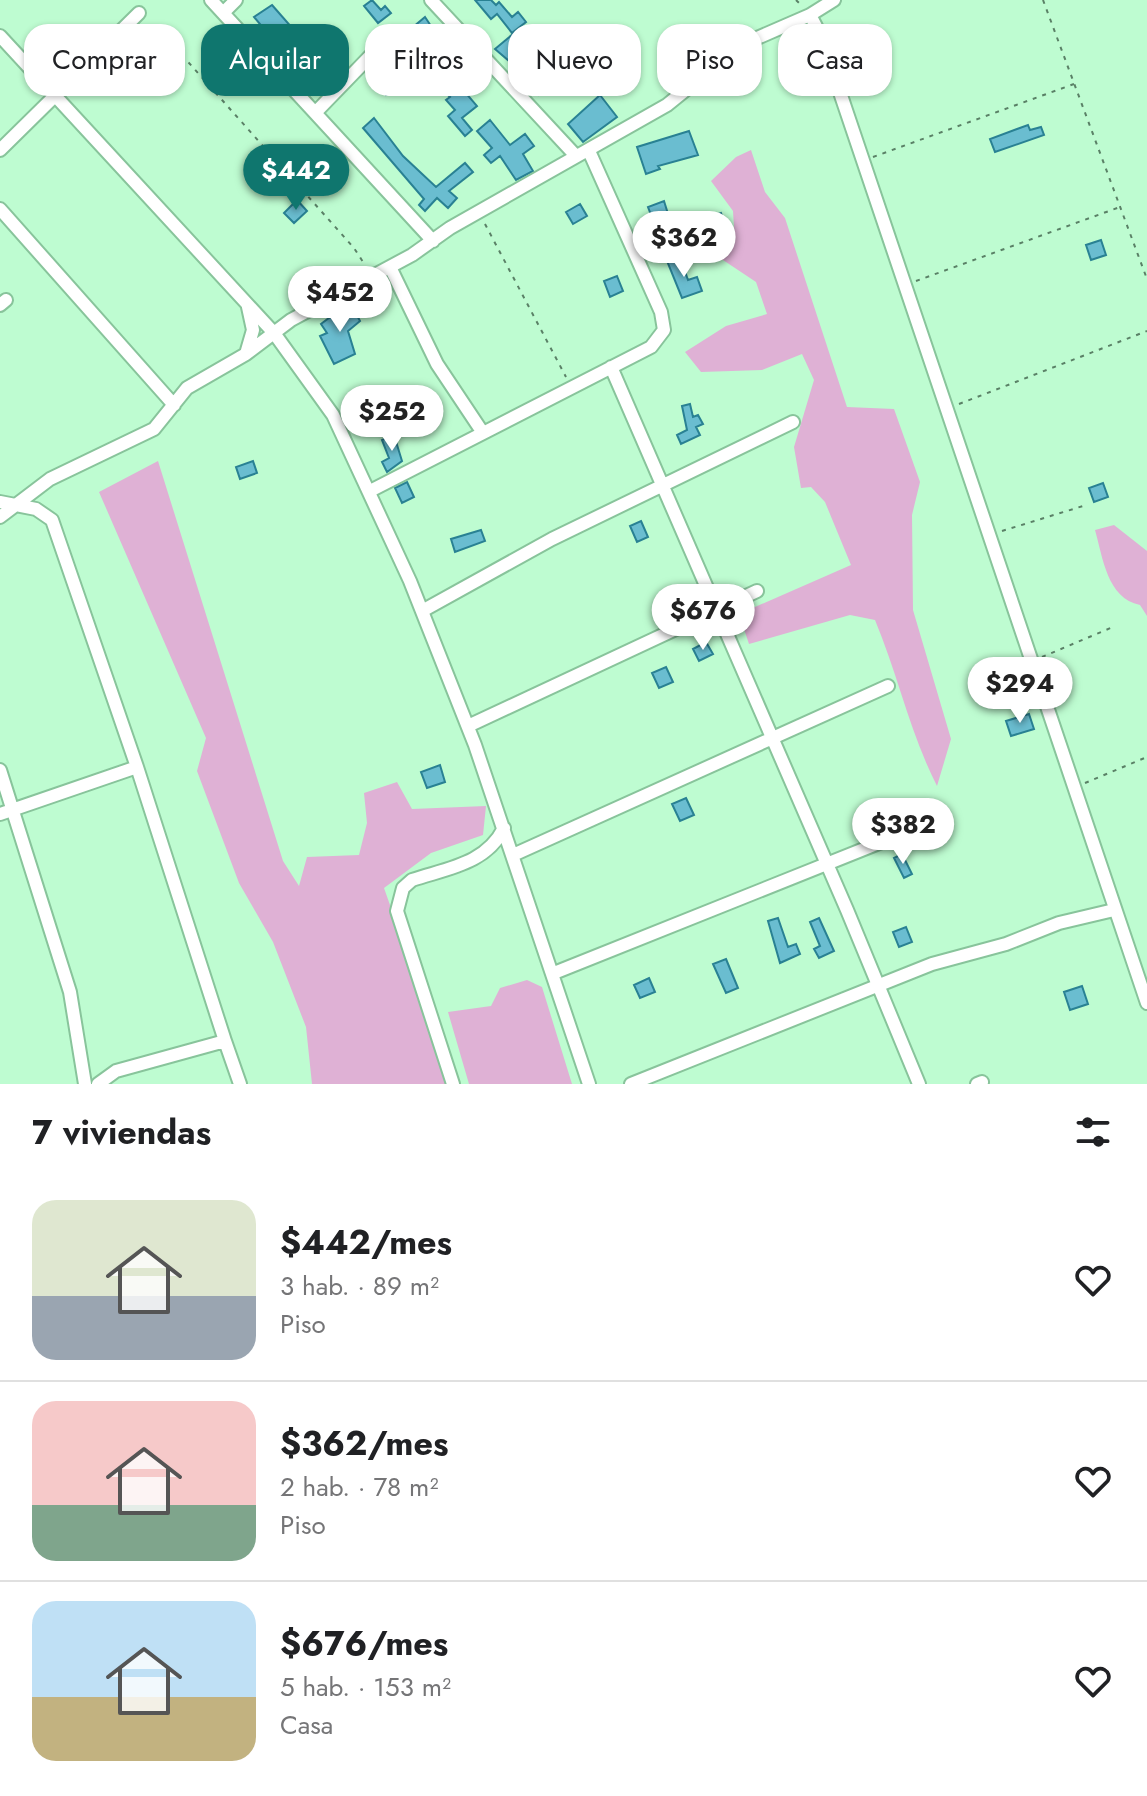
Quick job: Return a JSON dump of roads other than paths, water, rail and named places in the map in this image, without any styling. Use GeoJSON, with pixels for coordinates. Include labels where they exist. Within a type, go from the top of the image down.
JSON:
{"type":"FeatureCollection","features":[{"type":"Feature","properties":{"kind":"street"},"geometry":{"type":"LineString","coordinates":[[211,0],[433,241]]}},
{"type":"Feature","properties":{"kind":"street"},"geometry":{"type":"LineString","coordinates":[[223,13],[236,0]]}},
{"type":"Feature","properties":{"kind":"street"},"geometry":{"type":"LineString","coordinates":[[431,0],[576,156]]}},
{"type":"Feature","properties":{"kind":"street"},"geometry":{"type":"LineString","coordinates":[[0,517],[50,479],[154,429],[187,388],[246,354],[291,320],[390,267],[479,212],[667,105],[741,45],[810,15],[834,0]]}},
{"type":"Feature","properties":{"kind":"street"},"geometry":{"type":"LineString","coordinates":[[129,24],[139,13]]}},
{"type":"Feature","properties":{"kind":"street"},"geometry":{"type":"LineString","coordinates":[[810,15],[821,36],[907,284],[1147,1003]]}},
{"type":"Feature","properties":{"kind":"street"},"geometry":{"type":"LineString","coordinates":[[0,36],[24,62]]}},
{"type":"Feature","properties":{"kind":"street"},"geometry":{"type":"LineString","coordinates":[[315,113],[365,61]]}},
{"type":"Feature","properties":{"kind":"street"},"geometry":{"type":"LineString","coordinates":[[0,150],[51,96]]}},
{"type":"Feature","properties":{"kind":"street"},"geometry":{"type":"LineString","coordinates":[[55,96],[274,333],[333,415],[370,491],[468,726],[589,1084]]}},
{"type":"Feature","properties":{"kind":"street"},"geometry":{"type":"LineString","coordinates":[[370,491],[651,347],[664,330],[661,312],[589,151]]}},
{"type":"Feature","properties":{"kind":"street"},"geometry":{"type":"LineString","coordinates":[[0,209],[174,405]]}},
{"type":"Feature","properties":{"kind":"street"},"geometry":{"type":"LineString","coordinates":[[390,267],[437,364],[483,433]]}},
{"type":"Feature","properties":{"kind":"street"},"geometry":{"type":"LineString","coordinates":[[246,354],[253,330],[247,304]]}},
{"type":"Feature","properties":{"kind":"street"},"geometry":{"type":"LineString","coordinates":[[611,367],[919,1084]]}},
{"type":"Feature","properties":{"kind":"street"},"geometry":{"type":"LineString","coordinates":[[422,611],[552,539],[793,422]]}},
{"type":"Feature","properties":{"kind":"street"},"geometry":{"type":"LineString","coordinates":[[0,502],[36,509],[52,520],[137,767],[240,1084]]}},
{"type":"Feature","properties":{"kind":"street"},"geometry":{"type":"LineString","coordinates":[[468,726],[757,591]]}},
{"type":"Feature","properties":{"kind":"street"},"geometry":{"type":"LineString","coordinates":[[513,855],[888,686]]}},
{"type":"Feature","properties":{"kind":"street"},"geometry":{"type":"LineString","coordinates":[[6,812],[137,767]]}},
{"type":"Feature","properties":{"kind":"street"},"geometry":{"type":"LineString","coordinates":[[0,770],[6,812],[70,992],[85,1084]]}},
{"type":"Feature","properties":{"kind":"street"},"geometry":{"type":"LineString","coordinates":[[453,1084],[397,911],[403,888],[412,880],[484,855],[494,847],[504,828]]}},
{"type":"Feature","properties":{"kind":"street"},"geometry":{"type":"LineString","coordinates":[[554,973],[909,831]]}},
{"type":"Feature","properties":{"kind":"street"},"geometry":{"type":"LineString","coordinates":[[631,1084],[878,985],[1059,923],[1114,910]]}},
{"type":"Feature","properties":{"kind":"street"},"geometry":{"type":"LineString","coordinates":[[98,1084],[116,1071],[225,1041]]}}]}
